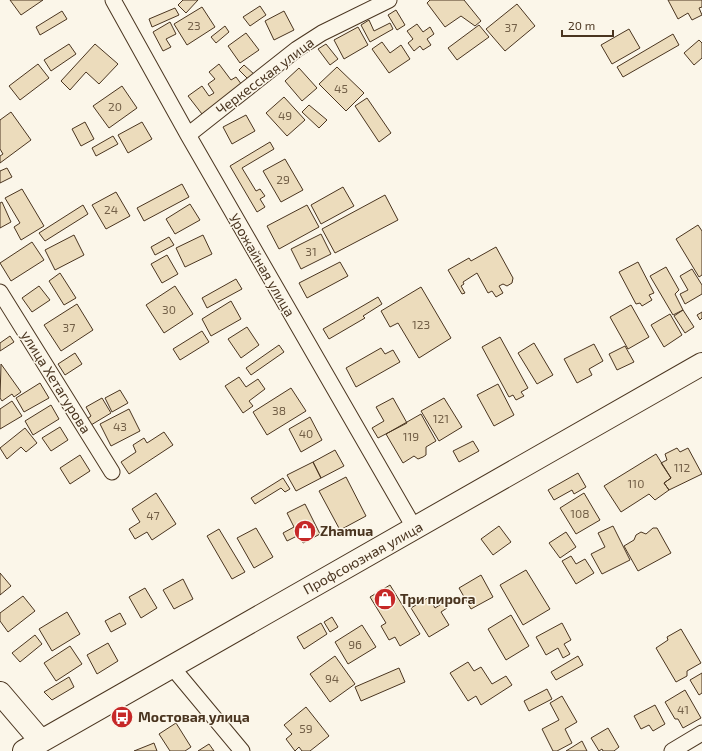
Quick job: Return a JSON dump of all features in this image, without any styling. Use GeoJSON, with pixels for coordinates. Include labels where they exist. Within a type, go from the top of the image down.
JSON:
{"type":"FeatureCollection","features":[{"type":"Feature","properties":{"kind":"street","name":"Урожайная улица"},"geometry":{"type":"LineString","coordinates":[[112,0],[414,529]]}},
{"type":"Feature","properties":{"kind":"street","name":"Черкесская улица"},"geometry":{"type":"LineString","coordinates":[[188,135],[297,49],[322,33],[389,0]]}},
{"type":"Feature","properties":{"kind":"street","name":"улица Хетагурова"},"geometry":{"type":"LineString","coordinates":[[0,292],[112,472]]}},
{"type":"Feature","properties":{"kind":"street","name":"Профсоюзная улица"},"geometry":{"type":"LineString","coordinates":[[33,746],[702,364]]}},
{"type":"Feature","properties":{"kind":"street"},"geometry":{"type":"LineString","coordinates":[[172,667],[242,751]]}},
{"type":"Feature","properties":{"kind":"street"},"geometry":{"type":"LineString","coordinates":[[0,693],[33,746]]}},
{"type":"Feature","properties":{"kind":"street"},"geometry":{"type":"LineString","coordinates":[[672,751],[702,733]]}},
{"type":"Feature","properties":{"kind":"building"},"geometry":{"type":"Polygon","coordinates":[[[10,0],[43,0],[21,15],[10,0]]]}},
{"type":"Feature","properties":{"kind":"building"},"geometry":{"type":"Polygon","coordinates":[[[183,0],[198,0],[186,13],[178,5],[183,0]]]}},
{"type":"Feature","properties":{"kind":"building"},"geometry":{"type":"Polygon","coordinates":[[[430,0],[464,0],[481,21],[475,26],[461,16],[445,27],[427,3],[430,0]]]}},
{"type":"Feature","properties":{"kind":"building"},"geometry":{"type":"Polygon","coordinates":[[[668,0],[702,0],[702,7],[699,8],[702,15],[692,20],[688,13],[678,19],[668,0]]]}},
{"type":"Feature","properties":{"kind":"building"},"geometry":{"type":"Polygon","coordinates":[[[517,4],[535,26],[505,51],[486,29],[517,4]]]}},
{"type":"Feature","properties":{"kind":"building"},"geometry":{"type":"Polygon","coordinates":[[[260,6],[266,15],[250,26],[243,17],[260,6]]]}},
{"type":"Feature","properties":{"kind":"building"},"geometry":{"type":"Polygon","coordinates":[[[202,7],[215,27],[187,45],[174,24],[202,7]]]}},
{"type":"Feature","properties":{"kind":"building"},"geometry":{"type":"Polygon","coordinates":[[[175,8],[179,15],[152,27],[149,19],[175,8]]]}},
{"type":"Feature","properties":{"kind":"building"},"geometry":{"type":"Polygon","coordinates":[[[396,10],[405,25],[397,30],[388,15],[396,10]]]}},
{"type":"Feature","properties":{"kind":"building"},"geometry":{"type":"Polygon","coordinates":[[[62,11],[67,19],[40,35],[36,27],[62,11]]]}},
{"type":"Feature","properties":{"kind":"building"},"geometry":{"type":"Polygon","coordinates":[[[284,11],[294,30],[274,40],[265,21],[284,11]]]}},
{"type":"Feature","properties":{"kind":"building"},"geometry":{"type":"Polygon","coordinates":[[[369,20],[374,31],[390,23],[393,29],[370,42],[361,25],[369,20]]]}},
{"type":"Feature","properties":{"kind":"building"},"geometry":{"type":"Polygon","coordinates":[[[170,22],[176,34],[166,39],[171,47],[163,51],[153,32],[170,22]]]}},
{"type":"Feature","properties":{"kind":"building"},"geometry":{"type":"Polygon","coordinates":[[[417,24],[423,32],[430,27],[434,34],[427,39],[431,45],[423,50],[420,46],[414,51],[408,43],[413,39],[407,31],[417,24]]]}},
{"type":"Feature","properties":{"kind":"building"},"geometry":{"type":"Polygon","coordinates":[[[479,25],[489,37],[457,60],[448,48],[479,25]]]}},
{"type":"Feature","properties":{"kind":"building"},"geometry":{"type":"Polygon","coordinates":[[[225,26],[229,32],[216,43],[211,37],[225,26]]]}},
{"type":"Feature","properties":{"kind":"building"},"geometry":{"type":"Polygon","coordinates":[[[358,27],[368,45],[344,59],[334,40],[358,27]]]}},
{"type":"Feature","properties":{"kind":"building"},"geometry":{"type":"Polygon","coordinates":[[[629,29],[640,48],[612,64],[601,45],[629,29]]]}},
{"type":"Feature","properties":{"kind":"building"},"geometry":{"type":"Polygon","coordinates":[[[246,33],[259,50],[240,63],[228,46],[246,33]]]}},
{"type":"Feature","properties":{"kind":"building"},"geometry":{"type":"Polygon","coordinates":[[[673,34],[679,45],[623,77],[617,67],[673,34]]]}},
{"type":"Feature","properties":{"kind":"building"},"geometry":{"type":"Polygon","coordinates":[[[699,40],[702,43],[702,58],[694,65],[684,53],[699,40]]]}},
{"type":"Feature","properties":{"kind":"building"},"geometry":{"type":"Polygon","coordinates":[[[382,42],[390,53],[401,45],[410,59],[389,73],[372,49],[382,42]]]}},
{"type":"Feature","properties":{"kind":"building"},"geometry":{"type":"Polygon","coordinates":[[[69,44],[76,54],[51,71],[44,60],[69,44]]]}},
{"type":"Feature","properties":{"kind":"building"},"geometry":{"type":"Polygon","coordinates":[[[95,44],[118,64],[99,84],[86,72],[70,90],[61,81],[95,44]]]}},
{"type":"Feature","properties":{"kind":"building"},"geometry":{"type":"Polygon","coordinates":[[[326,44],[338,59],[330,65],[318,49],[326,44]]]}},
{"type":"Feature","properties":{"kind":"building"},"geometry":{"type":"Polygon","coordinates":[[[38,64],[49,78],[20,100],[9,86],[38,64]]]}},
{"type":"Feature","properties":{"kind":"building"},"geometry":{"type":"Polygon","coordinates":[[[219,64],[231,80],[236,77],[242,85],[202,114],[188,96],[202,86],[209,96],[214,93],[208,84],[215,79],[209,72],[219,64]]]}},
{"type":"Feature","properties":{"kind":"building"},"geometry":{"type":"Polygon","coordinates":[[[244,65],[255,75],[249,80],[239,70],[244,65]]]}},
{"type":"Feature","properties":{"kind":"building"},"geometry":{"type":"Polygon","coordinates":[[[337,67],[364,93],[346,111],[319,84],[337,67]]]}},
{"type":"Feature","properties":{"kind":"building"},"geometry":{"type":"Polygon","coordinates":[[[299,68],[317,88],[302,101],[285,81],[299,68]]]}},
{"type":"Feature","properties":{"kind":"building"},"geometry":{"type":"Polygon","coordinates":[[[122,86],[137,108],[109,128],[93,106],[122,86]]]}},
{"type":"Feature","properties":{"kind":"building"},"geometry":{"type":"Polygon","coordinates":[[[284,97],[305,120],[287,136],[266,113],[284,97]]]}},
{"type":"Feature","properties":{"kind":"building"},"geometry":{"type":"Polygon","coordinates":[[[367,98],[391,133],[379,142],[355,106],[367,98]]]}},
{"type":"Feature","properties":{"kind":"building"},"geometry":{"type":"Polygon","coordinates":[[[309,105],[327,120],[319,128],[302,112],[309,105]]]}},
{"type":"Feature","properties":{"kind":"building"},"geometry":{"type":"Polygon","coordinates":[[[11,112],[31,140],[0,163],[0,156],[3,154],[0,149],[0,120],[11,112]]]}},
{"type":"Feature","properties":{"kind":"building"},"geometry":{"type":"Polygon","coordinates":[[[246,115],[255,131],[232,144],[223,127],[246,115]]]}},
{"type":"Feature","properties":{"kind":"building"},"geometry":{"type":"Polygon","coordinates":[[[85,122],[94,139],[81,146],[72,129],[85,122]]]}},
{"type":"Feature","properties":{"kind":"building"},"geometry":{"type":"Polygon","coordinates":[[[142,122],[152,139],[128,153],[118,135],[142,122]]]}},
{"type":"Feature","properties":{"kind":"building"},"geometry":{"type":"Polygon","coordinates":[[[113,136],[118,144],[96,156],[92,148],[113,136]]]}},
{"type":"Feature","properties":{"kind":"building"},"geometry":{"type":"Polygon","coordinates":[[[270,142],[274,149],[242,168],[256,191],[260,189],[265,196],[260,199],[265,207],[257,212],[230,166],[270,142]]]}},
{"type":"Feature","properties":{"kind":"building"},"geometry":{"type":"Polygon","coordinates":[[[285,159],[303,190],[281,202],[263,171],[285,159]]]}},
{"type":"Feature","properties":{"kind":"building"},"geometry":{"type":"Polygon","coordinates":[[[7,168],[12,177],[0,183],[0,171],[7,168]]]}},
{"type":"Feature","properties":{"kind":"building"},"geometry":{"type":"Polygon","coordinates":[[[182,184],[189,197],[144,221],[137,208],[182,184]]]}},
{"type":"Feature","properties":{"kind":"building"},"geometry":{"type":"Polygon","coordinates":[[[343,187],[354,206],[321,224],[311,205],[343,187]]]}},
{"type":"Feature","properties":{"kind":"building"},"geometry":{"type":"Polygon","coordinates":[[[22,189],[44,226],[21,240],[14,227],[20,223],[5,198],[22,189]]]}},
{"type":"Feature","properties":{"kind":"building"},"geometry":{"type":"Polygon","coordinates":[[[116,192],[130,216],[106,229],[92,205],[116,192]]]}},
{"type":"Feature","properties":{"kind":"building"},"geometry":{"type":"Polygon","coordinates":[[[385,195],[398,220],[335,253],[322,229],[385,195]]]}},
{"type":"Feature","properties":{"kind":"building"},"geometry":{"type":"Polygon","coordinates":[[[2,202],[11,222],[0,228],[0,203],[2,202]]]}},
{"type":"Feature","properties":{"kind":"building"},"geometry":{"type":"Polygon","coordinates":[[[190,204],[200,220],[175,234],[166,219],[190,204]]]}},
{"type":"Feature","properties":{"kind":"building"},"geometry":{"type":"Polygon","coordinates":[[[83,205],[88,214],[45,241],[39,233],[83,205]]]}},
{"type":"Feature","properties":{"kind":"building"},"geometry":{"type":"Polygon","coordinates":[[[307,205],[319,227],[279,249],[267,226],[307,205]]]}},
{"type":"Feature","properties":{"kind":"building"},"geometry":{"type":"Polygon","coordinates":[[[698,225],[702,231],[702,275],[699,277],[676,239],[698,225]]]}},
{"type":"Feature","properties":{"kind":"building"},"geometry":{"type":"Polygon","coordinates":[[[321,234],[331,254],[301,269],[291,249],[321,234]]]}},
{"type":"Feature","properties":{"kind":"building"},"geometry":{"type":"Polygon","coordinates":[[[74,235],[84,255],[55,270],[45,250],[74,235]]]}},
{"type":"Feature","properties":{"kind":"building"},"geometry":{"type":"Polygon","coordinates":[[[203,235],[212,254],[185,267],[176,248],[203,235]]]}},
{"type":"Feature","properties":{"kind":"building"},"geometry":{"type":"Polygon","coordinates":[[[169,237],[174,245],[155,255],[151,247],[169,237]]]}},
{"type":"Feature","properties":{"kind":"building"},"geometry":{"type":"Polygon","coordinates":[[[32,242],[44,260],[11,281],[0,263],[32,242]]]}},
{"type":"Feature","properties":{"kind":"building"},"geometry":{"type":"Polygon","coordinates":[[[496,247],[513,278],[512,283],[507,286],[503,284],[499,286],[503,293],[496,297],[492,291],[488,293],[477,273],[463,282],[464,284],[461,286],[465,293],[462,294],[448,270],[469,258],[471,261],[496,247]]]}},
{"type":"Feature","properties":{"kind":"building"},"geometry":{"type":"Polygon","coordinates":[[[167,255],[178,274],[162,283],[151,264],[167,255]]]}},
{"type":"Feature","properties":{"kind":"building"},"geometry":{"type":"Polygon","coordinates":[[[340,262],[348,276],[307,298],[299,283],[340,262]]]}},
{"type":"Feature","properties":{"kind":"building"},"geometry":{"type":"Polygon","coordinates":[[[638,262],[654,293],[649,295],[652,300],[642,306],[640,303],[636,304],[619,272],[638,262]]]}},
{"type":"Feature","properties":{"kind":"building"},"geometry":{"type":"Polygon","coordinates":[[[666,267],[679,290],[675,294],[683,310],[673,315],[650,276],[666,267]]]}},
{"type":"Feature","properties":{"kind":"building"},"geometry":{"type":"Polygon","coordinates":[[[692,269],[702,285],[702,294],[685,304],[680,294],[688,290],[680,276],[692,269]]]}},
{"type":"Feature","properties":{"kind":"building"},"geometry":{"type":"Polygon","coordinates":[[[60,273],[76,298],[64,305],[49,281],[60,273]]]}},
{"type":"Feature","properties":{"kind":"building"},"geometry":{"type":"Polygon","coordinates":[[[236,279],[242,289],[207,308],[202,298],[236,279]]]}},
{"type":"Feature","properties":{"kind":"building"},"geometry":{"type":"Polygon","coordinates":[[[39,286],[50,300],[32,312],[22,298],[39,286]]]}},
{"type":"Feature","properties":{"kind":"building"},"geometry":{"type":"Polygon","coordinates":[[[175,286],[193,314],[164,333],[146,305],[175,286]]]}},
{"type":"Feature","properties":{"kind":"building"},"geometry":{"type":"Polygon","coordinates":[[[421,287],[451,338],[419,358],[398,323],[390,327],[381,311],[421,287]]]}},
{"type":"Feature","properties":{"kind":"building"},"geometry":{"type":"Polygon","coordinates":[[[378,297],[382,304],[363,316],[365,318],[329,339],[323,329],[378,297]]]}},
{"type":"Feature","properties":{"kind":"building"},"geometry":{"type":"Polygon","coordinates":[[[231,301],[241,319],[211,336],[202,319],[231,301]]]}},
{"type":"Feature","properties":{"kind":"building"},"geometry":{"type":"Polygon","coordinates":[[[77,304],[93,330],[61,351],[44,325],[77,304]]]}},
{"type":"Feature","properties":{"kind":"building"},"geometry":{"type":"Polygon","coordinates":[[[631,305],[649,337],[628,349],[610,317],[631,305]]]}},
{"type":"Feature","properties":{"kind":"building"},"geometry":{"type":"Polygon","coordinates":[[[683,310],[694,327],[685,333],[674,316],[683,310]]]}},
{"type":"Feature","properties":{"kind":"building"},"geometry":{"type":"Polygon","coordinates":[[[702,312],[702,318],[700,320],[697,315],[702,312]]]}},
{"type":"Feature","properties":{"kind":"building"},"geometry":{"type":"Polygon","coordinates":[[[670,314],[682,335],[664,347],[651,325],[670,314]]]}},
{"type":"Feature","properties":{"kind":"building"},"geometry":{"type":"Polygon","coordinates":[[[247,327],[259,345],[241,358],[228,339],[247,327]]]}},
{"type":"Feature","properties":{"kind":"building"},"geometry":{"type":"Polygon","coordinates":[[[202,331],[209,342],[180,360],[173,349],[202,331]]]}},
{"type":"Feature","properties":{"kind":"building"},"geometry":{"type":"Polygon","coordinates":[[[10,336],[14,342],[0,351],[0,343],[10,336]]]}},
{"type":"Feature","properties":{"kind":"building"},"geometry":{"type":"Polygon","coordinates":[[[500,337],[528,388],[521,392],[524,396],[516,400],[513,395],[509,397],[482,347],[500,337]]]}},
{"type":"Feature","properties":{"kind":"building"},"geometry":{"type":"Polygon","coordinates":[[[534,343],[553,375],[537,384],[518,353],[534,343]]]}},
{"type":"Feature","properties":{"kind":"building"},"geometry":{"type":"Polygon","coordinates":[[[594,344],[603,361],[589,369],[592,375],[577,383],[564,359],[594,344]]]}},
{"type":"Feature","properties":{"kind":"building"},"geometry":{"type":"Polygon","coordinates":[[[279,345],[284,352],[251,375],[246,368],[279,345]]]}},
{"type":"Feature","properties":{"kind":"building"},"geometry":{"type":"Polygon","coordinates":[[[625,346],[634,362],[617,370],[609,354],[625,346]]]}},
{"type":"Feature","properties":{"kind":"building"},"geometry":{"type":"Polygon","coordinates":[[[381,348],[385,354],[393,350],[400,362],[356,387],[346,368],[381,348]]]}},
{"type":"Feature","properties":{"kind":"building"},"geometry":{"type":"Polygon","coordinates":[[[75,353],[82,364],[65,375],[58,364],[75,353]]]}},
{"type":"Feature","properties":{"kind":"building"},"geometry":{"type":"Polygon","coordinates":[[[1,364],[21,392],[14,397],[12,394],[2,401],[0,398],[1,364]]]}},
{"type":"Feature","properties":{"kind":"building"},"geometry":{"type":"Polygon","coordinates":[[[239,377],[246,387],[258,379],[265,389],[249,401],[253,406],[243,413],[225,386],[239,377]]]}},
{"type":"Feature","properties":{"kind":"building"},"geometry":{"type":"Polygon","coordinates":[[[40,383],[49,398],[24,412],[16,398],[40,383]]]}},
{"type":"Feature","properties":{"kind":"building"},"geometry":{"type":"Polygon","coordinates":[[[498,384],[514,415],[494,426],[477,395],[498,384]]]}},
{"type":"Feature","properties":{"kind":"building"},"geometry":{"type":"Polygon","coordinates":[[[291,388],[306,411],[267,435],[253,412],[291,388]]]}},
{"type":"Feature","properties":{"kind":"building"},"geometry":{"type":"Polygon","coordinates":[[[120,390],[128,403],[112,412],[105,398],[120,390]]]}},
{"type":"Feature","properties":{"kind":"building"},"geometry":{"type":"Polygon","coordinates":[[[102,398],[111,413],[91,425],[87,419],[91,416],[86,407],[102,398]]]}},
{"type":"Feature","properties":{"kind":"building"},"geometry":{"type":"Polygon","coordinates":[[[393,398],[407,423],[378,438],[372,428],[384,421],[376,407],[393,398]]]}},
{"type":"Feature","properties":{"kind":"building"},"geometry":{"type":"Polygon","coordinates":[[[444,398],[462,427],[439,441],[421,411],[444,398]]]}},
{"type":"Feature","properties":{"kind":"building"},"geometry":{"type":"Polygon","coordinates":[[[12,401],[22,416],[0,429],[0,409],[12,401]]]}},
{"type":"Feature","properties":{"kind":"building"},"geometry":{"type":"Polygon","coordinates":[[[51,405],[59,419],[33,435],[25,421],[51,405]]]}},
{"type":"Feature","properties":{"kind":"building"},"geometry":{"type":"Polygon","coordinates":[[[129,409],[140,431],[111,446],[100,424],[129,409]]]}},
{"type":"Feature","properties":{"kind":"building"},"geometry":{"type":"Polygon","coordinates":[[[421,414],[436,441],[426,447],[426,455],[423,457],[418,459],[414,456],[403,463],[386,434],[421,414]]]}},
{"type":"Feature","properties":{"kind":"building"},"geometry":{"type":"Polygon","coordinates":[[[310,417],[322,440],[301,452],[289,429],[310,417]]]}},
{"type":"Feature","properties":{"kind":"building"},"geometry":{"type":"Polygon","coordinates":[[[60,427],[68,440],[51,451],[42,438],[60,427]]]}},
{"type":"Feature","properties":{"kind":"building"},"geometry":{"type":"Polygon","coordinates":[[[25,428],[37,443],[26,452],[21,447],[7,459],[0,448],[25,428]]]}},
{"type":"Feature","properties":{"kind":"building"},"geometry":{"type":"Polygon","coordinates":[[[164,432],[173,445],[129,474],[121,462],[136,452],[133,445],[144,438],[147,443],[164,432]]]}},
{"type":"Feature","properties":{"kind":"building"},"geometry":{"type":"Polygon","coordinates":[[[473,441],[479,451],[459,462],[453,451],[473,441]]]}},
{"type":"Feature","properties":{"kind":"building"},"geometry":{"type":"Polygon","coordinates":[[[677,448],[680,452],[688,448],[702,474],[669,490],[664,483],[671,478],[661,463],[667,460],[665,454],[677,448]]]}},
{"type":"Feature","properties":{"kind":"building"},"geometry":{"type":"Polygon","coordinates":[[[335,450],[344,466],[321,478],[313,462],[335,450]]]}},
{"type":"Feature","properties":{"kind":"building"},"geometry":{"type":"Polygon","coordinates":[[[656,454],[671,478],[664,483],[669,490],[655,500],[649,494],[621,512],[604,486],[656,454]]]}},
{"type":"Feature","properties":{"kind":"building"},"geometry":{"type":"Polygon","coordinates":[[[80,455],[90,471],[70,484],[60,468],[80,455]]]}},
{"type":"Feature","properties":{"kind":"building"},"geometry":{"type":"Polygon","coordinates":[[[313,462],[321,478],[296,491],[287,475],[313,462]]]}},
{"type":"Feature","properties":{"kind":"building"},"geometry":{"type":"Polygon","coordinates":[[[578,473],[586,487],[574,494],[572,490],[554,500],[548,490],[578,473]]]}},
{"type":"Feature","properties":{"kind":"building"},"geometry":{"type":"Polygon","coordinates":[[[346,477],[366,516],[340,530],[319,491],[346,477]]]}},
{"type":"Feature","properties":{"kind":"building"},"geometry":{"type":"Polygon","coordinates":[[[283,478],[290,489],[285,492],[281,488],[255,504],[251,498],[283,478]]]}},
{"type":"Feature","properties":{"kind":"building"},"geometry":{"type":"Polygon","coordinates":[[[156,493],[176,524],[152,540],[147,532],[135,539],[129,529],[140,522],[132,509],[156,493]]]}},
{"type":"Feature","properties":{"kind":"building"},"geometry":{"type":"Polygon","coordinates":[[[584,493],[600,520],[576,534],[560,508],[584,493]]]}},
{"type":"Feature","properties":{"kind":"building"},"geometry":{"type":"Polygon","coordinates":[[[305,504],[320,534],[303,543],[299,535],[287,541],[283,533],[294,527],[287,513],[305,504]]]}},
{"type":"Feature","properties":{"kind":"building"},"geometry":{"type":"Polygon","coordinates":[[[499,526],[511,542],[493,555],[481,539],[499,526]]]}},
{"type":"Feature","properties":{"kind":"building"},"geometry":{"type":"Polygon","coordinates":[[[613,526],[630,560],[602,574],[591,554],[605,547],[598,533],[613,526]]]}},
{"type":"Feature","properties":{"kind":"building"},"geometry":{"type":"Polygon","coordinates":[[[256,528],[273,557],[254,568],[237,538],[256,528]]]}},
{"type":"Feature","properties":{"kind":"building"},"geometry":{"type":"Polygon","coordinates":[[[653,528],[657,528],[671,553],[638,571],[624,546],[634,540],[636,535],[641,532],[646,534],[653,528]]]}},
{"type":"Feature","properties":{"kind":"building"},"geometry":{"type":"Polygon","coordinates":[[[219,529],[245,572],[232,579],[207,536],[219,529]]]}},
{"type":"Feature","properties":{"kind":"building"},"geometry":{"type":"Polygon","coordinates":[[[566,532],[576,547],[560,558],[549,543],[566,532]]]}},
{"type":"Feature","properties":{"kind":"building"},"geometry":{"type":"Polygon","coordinates":[[[571,556],[576,564],[585,559],[594,573],[576,584],[562,561],[571,556]]]}},
{"type":"Feature","properties":{"kind":"building"},"geometry":{"type":"Polygon","coordinates":[[[526,570],[550,609],[523,625],[500,585],[526,570]]]}},
{"type":"Feature","properties":{"kind":"building"},"geometry":{"type":"Polygon","coordinates":[[[0,573],[11,586],[0,595],[0,573]]]}},
{"type":"Feature","properties":{"kind":"building"},"geometry":{"type":"Polygon","coordinates":[[[481,575],[493,597],[471,609],[459,588],[481,575]]]}},
{"type":"Feature","properties":{"kind":"building"},"geometry":{"type":"Polygon","coordinates":[[[183,579],[193,599],[174,609],[163,590],[183,579]]]}},
{"type":"Feature","properties":{"kind":"building"},"geometry":{"type":"Polygon","coordinates":[[[390,585],[420,634],[400,646],[395,637],[389,640],[381,626],[386,623],[370,597],[390,585]]]}},
{"type":"Feature","properties":{"kind":"building"},"geometry":{"type":"Polygon","coordinates":[[[145,588],[157,608],[141,618],[129,597],[145,588]]]}},
{"type":"Feature","properties":{"kind":"building"},"geometry":{"type":"Polygon","coordinates":[[[23,596],[35,611],[8,632],[0,621],[0,613],[23,596]]]}},
{"type":"Feature","properties":{"kind":"building"},"geometry":{"type":"Polygon","coordinates":[[[429,597],[435,608],[443,603],[447,608],[441,612],[449,625],[429,637],[411,608],[429,597]]]}},
{"type":"Feature","properties":{"kind":"building"},"geometry":{"type":"Polygon","coordinates":[[[67,612],[80,634],[52,651],[39,629],[67,612]]]}},
{"type":"Feature","properties":{"kind":"building"},"geometry":{"type":"Polygon","coordinates":[[[120,613],[126,624],[111,632],[105,621],[120,613]]]}},
{"type":"Feature","properties":{"kind":"building"},"geometry":{"type":"Polygon","coordinates":[[[511,615],[529,646],[506,660],[488,629],[511,615]]]}},
{"type":"Feature","properties":{"kind":"building"},"geometry":{"type":"Polygon","coordinates":[[[332,617],[338,627],[330,632],[324,622],[332,617]]]}},
{"type":"Feature","properties":{"kind":"building"},"geometry":{"type":"Polygon","coordinates":[[[321,623],[327,634],[304,649],[297,637],[321,623]]]}},
{"type":"Feature","properties":{"kind":"building"},"geometry":{"type":"Polygon","coordinates":[[[562,623],[571,640],[564,644],[570,654],[563,658],[558,648],[546,655],[536,637],[562,623]]]}},
{"type":"Feature","properties":{"kind":"building"},"geometry":{"type":"Polygon","coordinates":[[[362,625],[376,647],[348,664],[335,642],[362,625]]]}},
{"type":"Feature","properties":{"kind":"building"},"geometry":{"type":"Polygon","coordinates":[[[681,629],[701,663],[687,671],[687,676],[676,682],[656,648],[668,640],[667,637],[681,629]]]}},
{"type":"Feature","properties":{"kind":"building"},"geometry":{"type":"Polygon","coordinates":[[[35,635],[42,644],[20,662],[12,653],[35,635]]]}},
{"type":"Feature","properties":{"kind":"building"},"geometry":{"type":"Polygon","coordinates":[[[108,643],[118,661],[97,674],[87,655],[108,643]]]}},
{"type":"Feature","properties":{"kind":"building"},"geometry":{"type":"Polygon","coordinates":[[[70,646],[82,664],[56,681],[44,663],[70,646]]]}},
{"type":"Feature","properties":{"kind":"building"},"geometry":{"type":"Polygon","coordinates":[[[335,656],[355,684],[330,702],[310,674],[335,656]]]}},
{"type":"Feature","properties":{"kind":"building"},"geometry":{"type":"Polygon","coordinates":[[[578,656],[583,665],[556,680],[551,672],[578,656]]]}},
{"type":"Feature","properties":{"kind":"building"},"geometry":{"type":"Polygon","coordinates":[[[468,662],[474,671],[481,667],[492,684],[506,676],[512,685],[481,705],[476,696],[468,701],[450,673],[468,662]]]}},
{"type":"Feature","properties":{"kind":"building"},"geometry":{"type":"Polygon","coordinates":[[[399,668],[405,682],[361,701],[355,687],[399,668]]]}},
{"type":"Feature","properties":{"kind":"building"},"geometry":{"type":"Polygon","coordinates":[[[702,673],[702,693],[699,695],[690,680],[702,673]]]}},
{"type":"Feature","properties":{"kind":"building"},"geometry":{"type":"Polygon","coordinates":[[[69,677],[74,687],[52,700],[44,692],[69,677]]]}},
{"type":"Feature","properties":{"kind":"building"},"geometry":{"type":"Polygon","coordinates":[[[547,689],[552,699],[529,711],[524,701],[547,689]]]}},
{"type":"Feature","properties":{"kind":"building"},"geometry":{"type":"Polygon","coordinates":[[[685,690],[701,718],[683,728],[678,719],[675,719],[665,702],[685,690]]]}},
{"type":"Feature","properties":{"kind":"building"},"geometry":{"type":"Polygon","coordinates":[[[562,696],[577,722],[565,729],[572,743],[557,751],[553,751],[542,729],[559,720],[550,703],[562,696]]]}},
{"type":"Feature","properties":{"kind":"building"},"geometry":{"type":"Polygon","coordinates":[[[655,705],[665,724],[653,731],[649,725],[641,729],[634,716],[655,705]]]}},
{"type":"Feature","properties":{"kind":"building"},"geometry":{"type":"Polygon","coordinates":[[[306,707],[329,736],[310,751],[302,751],[299,747],[295,751],[286,739],[292,734],[284,725],[306,707]]]}},
{"type":"Feature","properties":{"kind":"building"},"geometry":{"type":"Polygon","coordinates":[[[176,723],[191,747],[185,751],[170,751],[159,734],[176,723]]]}},
{"type":"Feature","properties":{"kind":"building"},"geometry":{"type":"Polygon","coordinates":[[[608,728],[619,747],[614,751],[603,751],[602,749],[599,751],[591,738],[608,728]]]}},
{"type":"Feature","properties":{"kind":"building"},"geometry":{"type":"Polygon","coordinates":[[[582,741],[587,751],[566,751],[582,741]]]}},
{"type":"Feature","properties":{"kind":"building"},"geometry":{"type":"Polygon","coordinates":[[[154,743],[157,751],[134,751],[154,743]]]}},
{"type":"Feature","properties":{"kind":"building"},"geometry":{"type":"Polygon","coordinates":[[[209,744],[214,751],[198,751],[209,744]]]}},
{"type":"Feature","properties":{"kind":"place","name":"Zhamua"},"geometry":{"type":"Point","coordinates":[305,531]}},
{"type":"Feature","properties":{"kind":"place","name":"Три пирога"},"geometry":{"type":"Point","coordinates":[385,599]}},
{"type":"Feature","properties":{"kind":"place","name":"Мостовая улица"},"geometry":{"type":"Point","coordinates":[122,717]}}]}
